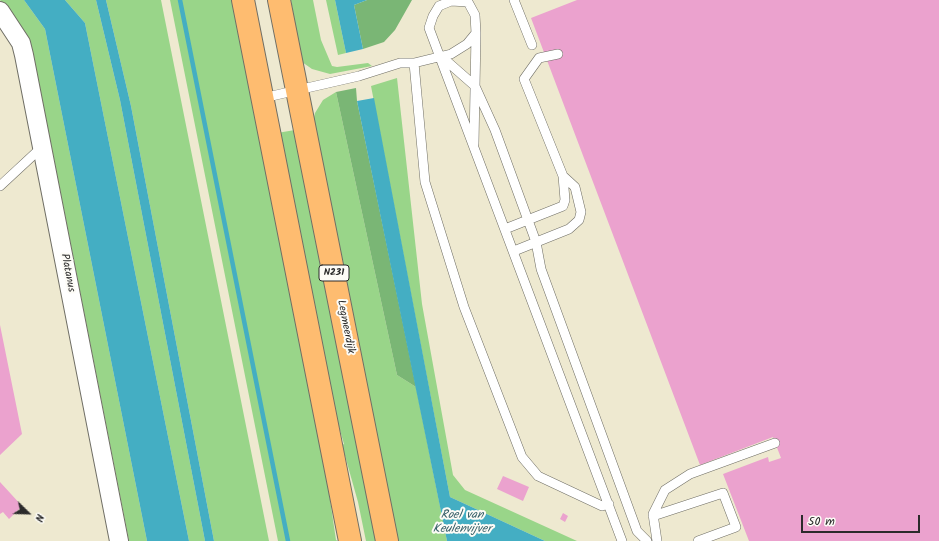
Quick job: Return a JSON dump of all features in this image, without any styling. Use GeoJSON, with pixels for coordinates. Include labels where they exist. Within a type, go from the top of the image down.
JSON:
{"type":"FeatureCollection","features":[{"type":"Feature","properties":{"kind":"main road"},"geometry":{"type":"LineString","coordinates":[[243,0],[350,541]]}},
{"type":"Feature","properties":{"kind":"main road","name":"Legmeerdijk"},"geometry":{"type":"LineString","coordinates":[[279,0],[298,89],[387,541]]}},
{"type":"Feature","properties":{"kind":"street","name":"Platanus"},"geometry":{"type":"LineString","coordinates":[[0,11],[21,44],[119,541]]}},
{"type":"Feature","properties":{"kind":"lane"},"geometry":{"type":"LineString","coordinates":[[514,0],[532,45]]}},
{"type":"Feature","properties":{"kind":"lane"},"geometry":{"type":"LineString","coordinates":[[474,151],[475,15],[469,1],[451,1],[439,6],[433,16],[429,28],[441,56],[474,151],[514,251],[622,541]]}},
{"type":"Feature","properties":{"kind":"lane"},"geometry":{"type":"LineString","coordinates":[[263,98],[359,76],[400,63],[414,63],[451,54],[467,44],[476,33]]}},
{"type":"Feature","properties":{"kind":"lane"},"geometry":{"type":"LineString","coordinates":[[505,230],[563,206],[565,200],[563,176],[524,79],[539,58],[558,54]]}},
{"type":"Feature","properties":{"kind":"lane"},"geometry":{"type":"LineString","coordinates":[[441,56],[475,86],[495,130],[536,242],[541,270],[637,531],[647,541]]}},
{"type":"Feature","properties":{"kind":"lane"},"geometry":{"type":"LineString","coordinates":[[414,63],[425,182],[464,307],[522,457],[538,476],[602,506],[609,504]]}},
{"type":"Feature","properties":{"kind":"lane"},"geometry":{"type":"LineString","coordinates":[[0,186],[42,147]]}},
{"type":"Feature","properties":{"kind":"lane"},"geometry":{"type":"LineString","coordinates":[[514,251],[569,229],[579,220],[581,212],[575,187],[563,176]]}},
{"type":"Feature","properties":{"kind":"lane"},"geometry":{"type":"LineString","coordinates":[[657,541],[653,516],[659,500],[665,490],[690,474],[775,443]]}},
{"type":"Feature","properties":{"kind":"lane"},"geometry":{"type":"LineString","coordinates":[[653,516],[723,493],[736,526],[698,541]]}},
{"type":"Feature","properties":{"kind":"green space"},"geometry":{"type":"Polygon","coordinates":[[[0,0],[24,0],[45,29],[147,541],[129,541],[33,52],[27,40],[0,0]]]}},
{"type":"Feature","properties":{"kind":"green space"},"geometry":{"type":"Polygon","coordinates":[[[65,0],[96,0],[120,100],[205,541],[189,541],[85,23],[65,0]]]}},
{"type":"Feature","properties":{"kind":"green space"},"geometry":{"type":"Polygon","coordinates":[[[106,0],[161,0],[269,541],[214,541],[131,106],[106,0]]]}},
{"type":"Feature","properties":{"kind":"green space"},"geometry":{"type":"Polygon","coordinates":[[[170,0],[233,0],[331,491],[329,493],[336,540],[338,541],[278,541],[170,0]]]}},
{"type":"Feature","properties":{"kind":"green space"},"geometry":{"type":"Polygon","coordinates":[[[291,0],[313,0],[321,40],[332,66],[337,67],[368,63],[372,66],[330,74],[312,69],[302,62],[291,0]]]}},
{"type":"Feature","properties":{"kind":"green space"},"geometry":{"type":"Polygon","coordinates":[[[326,0],[335,0],[346,53],[338,55],[326,0]]]}},
{"type":"Feature","properties":{"kind":"green space"},"geometry":{"type":"Polygon","coordinates":[[[367,0],[412,0],[395,30],[384,42],[363,49],[354,5],[367,0]]]}},
{"type":"Feature","properties":{"kind":"green space"},"geometry":{"type":"Polygon","coordinates":[[[397,78],[422,304],[453,475],[465,490],[577,541],[545,541],[450,497],[371,86],[397,78]]]}},
{"type":"Feature","properties":{"kind":"green space"},"geometry":{"type":"Polygon","coordinates":[[[356,88],[357,101],[416,387],[397,375],[336,92],[356,88]]]}},
{"type":"Feature","properties":{"kind":"green space"},"geometry":{"type":"Polygon","coordinates":[[[336,92],[397,375],[416,387],[447,541],[395,541],[313,121],[315,113],[323,100],[336,92]]]}},
{"type":"Feature","properties":{"kind":"green space"},"geometry":{"type":"Polygon","coordinates":[[[295,130],[378,541],[366,541],[358,502],[342,445],[344,444],[337,420],[277,133],[295,130]]]}},
{"type":"Feature","properties":{"kind":"water"},"geometry":{"type":"Polygon","coordinates":[[[24,0],[65,0],[85,23],[189,541],[147,541],[45,29],[24,0]]]}},
{"type":"Feature","properties":{"kind":"water"},"geometry":{"type":"Polygon","coordinates":[[[96,0],[106,0],[131,106],[214,541],[205,541],[120,100],[96,0]]]}},
{"type":"Feature","properties":{"kind":"water"},"geometry":{"type":"Polygon","coordinates":[[[335,0],[367,0],[354,5],[363,49],[346,53],[335,0]]]}},
{"type":"Feature","properties":{"kind":"water","name":"Roel van Keulenvijver"},"geometry":{"type":"Polygon","coordinates":[[[374,98],[450,497],[545,541],[447,541],[357,101],[374,98]]]}},
{"type":"Feature","properties":{"kind":"building"},"geometry":{"type":"Polygon","coordinates":[[[577,0],[939,0],[939,541],[749,541],[723,474],[768,457],[769,462],[781,458],[773,437],[700,465],[531,18],[577,0]]]}},
{"type":"Feature","properties":{"kind":"building"},"geometry":{"type":"Polygon","coordinates":[[[0,325],[22,434],[0,455],[0,325]]]}},
{"type":"Feature","properties":{"kind":"building"},"geometry":{"type":"Polygon","coordinates":[[[503,476],[529,487],[523,501],[497,489],[503,476]]]}},
{"type":"Feature","properties":{"kind":"building"},"geometry":{"type":"Polygon","coordinates":[[[0,482],[22,506],[9,519],[3,512],[0,514],[0,482]]]}},
{"type":"Feature","properties":{"kind":"building"},"geometry":{"type":"Polygon","coordinates":[[[563,513],[568,516],[565,522],[560,519],[563,513]]]}},
{"type":"Feature","properties":{"kind":"waterway"},"geometry":{"type":"LineString","coordinates":[[180,0],[288,541]]}}]}
